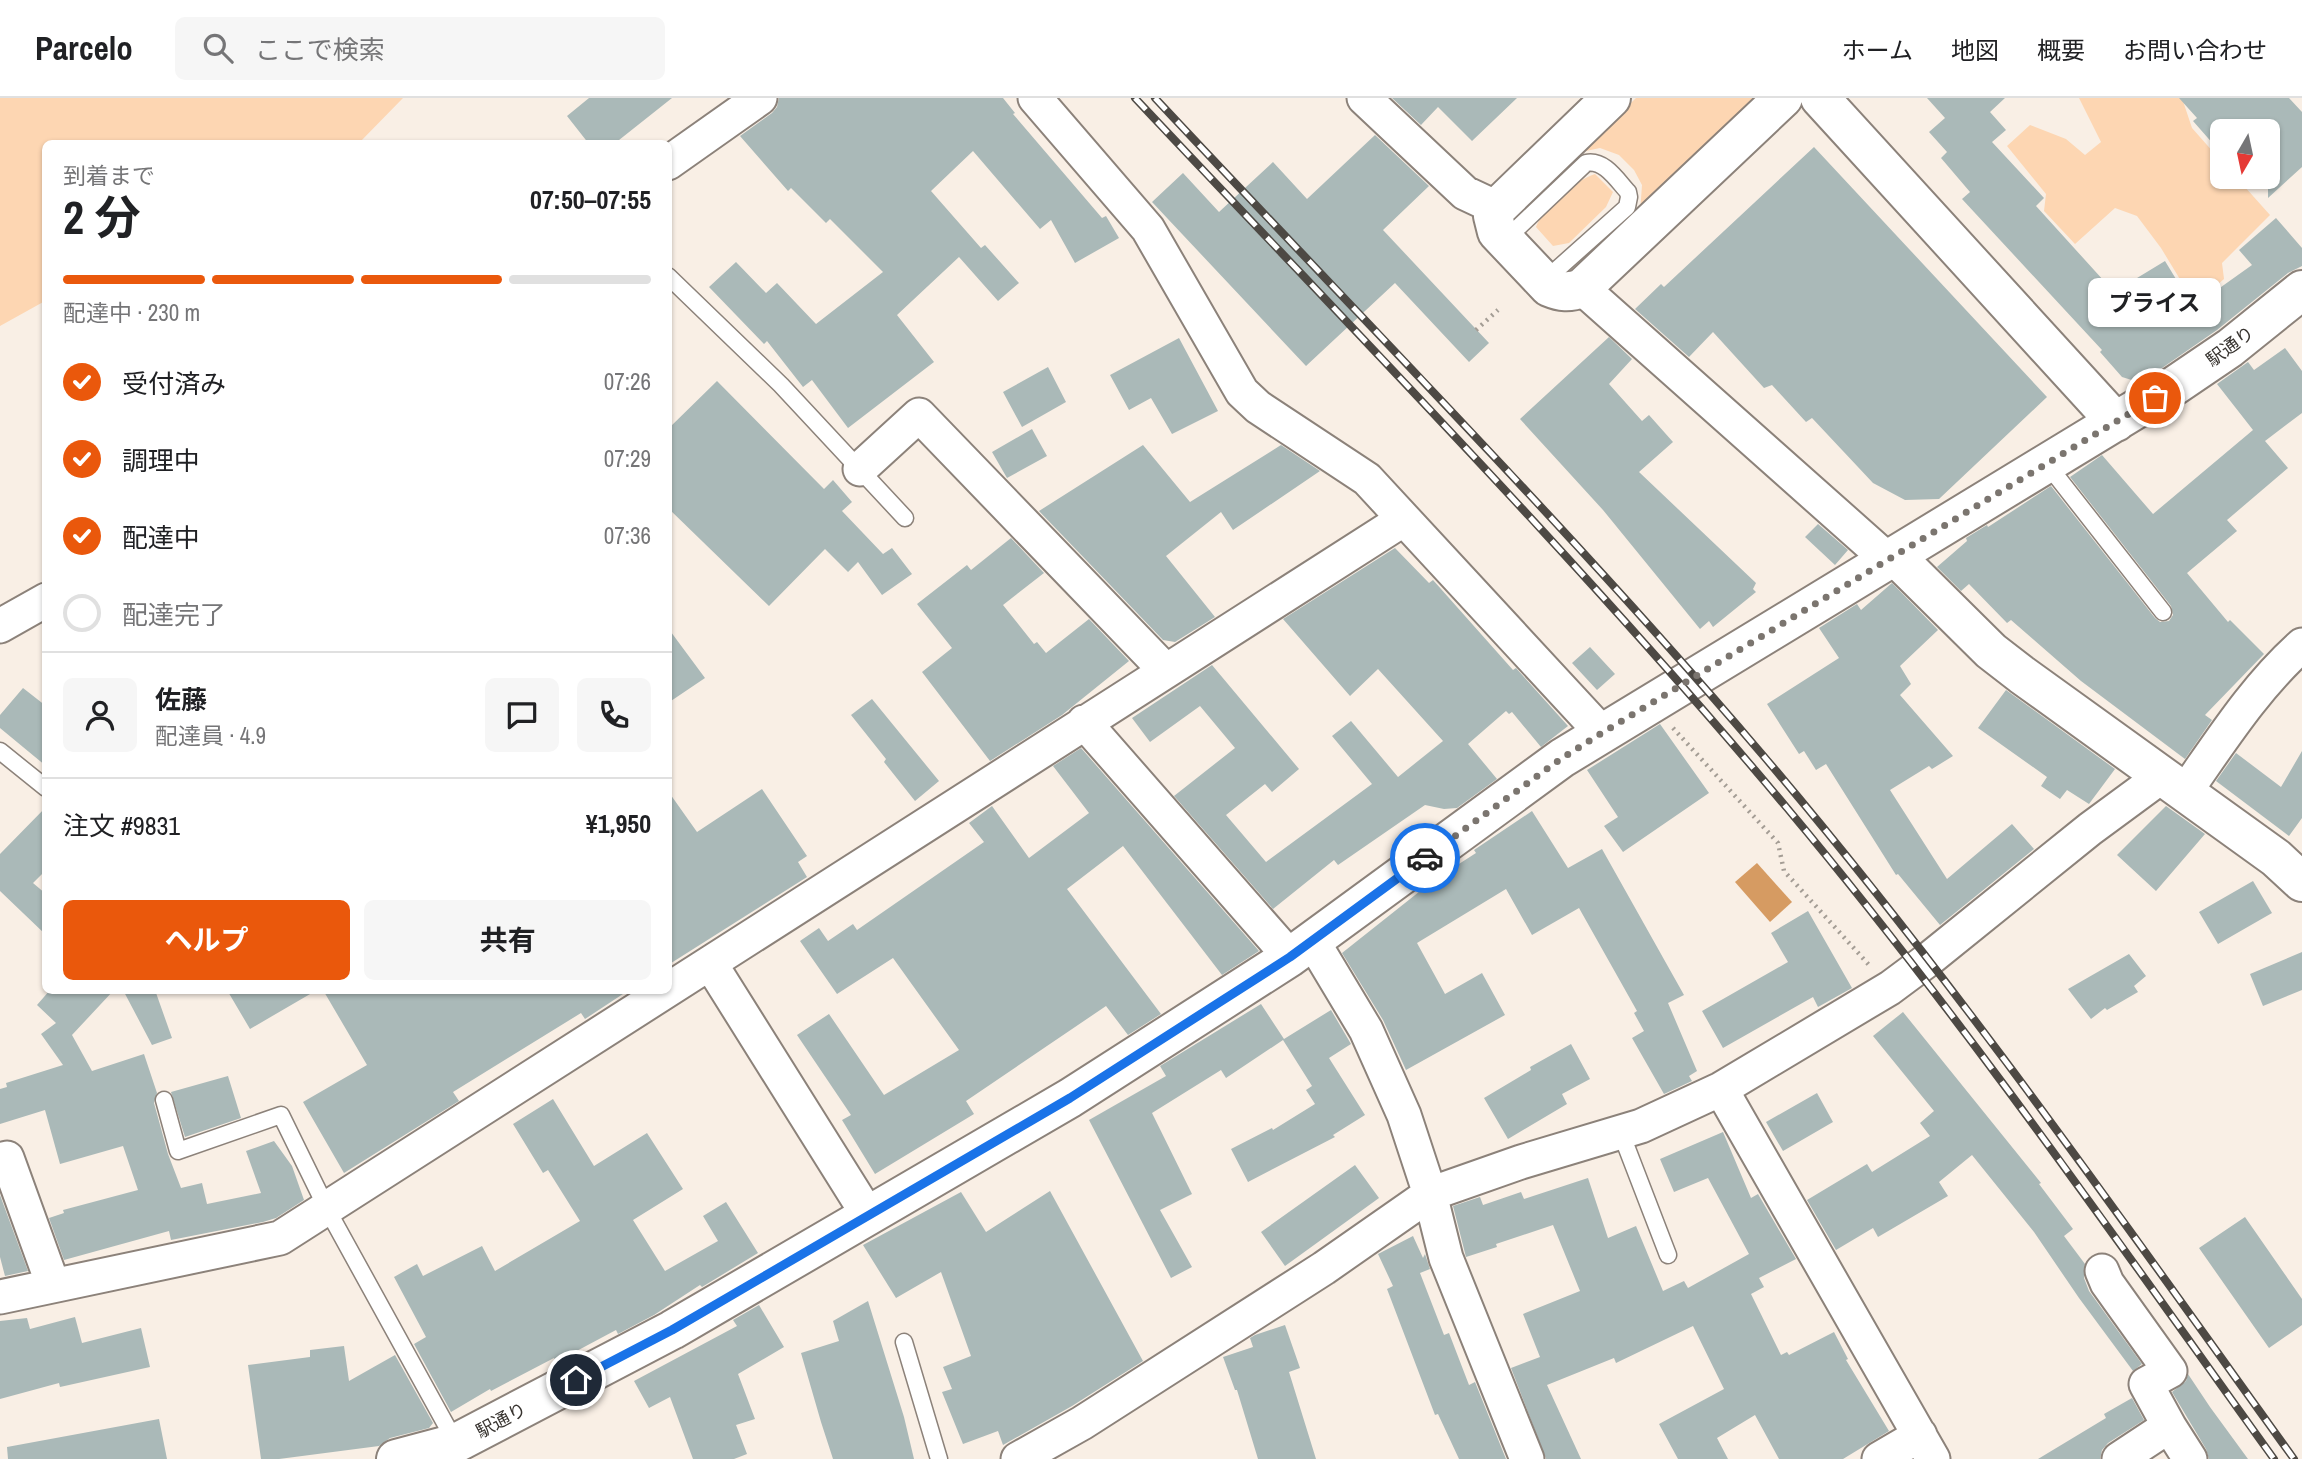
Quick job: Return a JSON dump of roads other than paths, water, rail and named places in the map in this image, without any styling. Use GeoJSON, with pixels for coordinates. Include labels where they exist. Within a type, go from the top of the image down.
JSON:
{"type":"FeatureCollection","features":[{"type":"Feature","properties":{"kind":"street"},"geometry":{"type":"LineString","coordinates":[[672,160],[760,98]]}},
{"type":"Feature","properties":{"kind":"street"},"geometry":{"type":"LineString","coordinates":[[1035,98],[1148,229],[1242,393],[1258,407],[1367,479],[1602,733]]}},
{"type":"Feature","properties":{"kind":"street"},"geometry":{"type":"LineString","coordinates":[[1501,224],[1611,98]]}},
{"type":"Feature","properties":{"kind":"street"},"geometry":{"type":"LineString","coordinates":[[1371,100],[1465,193],[1501,224],[1544,281],[1559,291],[1572,292],[1581,288],[1783,98]]}},
{"type":"Feature","properties":{"kind":"street"},"geometry":{"type":"LineString","coordinates":[[1819,98],[2116,422]]}},
{"type":"Feature","properties":{"kind":"street"},"geometry":{"type":"LineString","coordinates":[[1581,288],[1891,558],[1991,650],[2276,858],[2302,882]]}},
{"type":"Feature","properties":{"kind":"street","name":"駅通り"},"geometry":{"type":"LineString","coordinates":[[396,1459],[460,1451],[1070,1098],[1301,948],[1562,758],[2116,422],[2230,348],[2302,290]]}},
{"type":"Feature","properties":{"kind":"street"},"geometry":{"type":"LineString","coordinates":[[860,469],[919,415],[1165,670]]}},
{"type":"Feature","properties":{"kind":"street"},"geometry":{"type":"LineString","coordinates":[[672,987],[1404,519]]}},
{"type":"Feature","properties":{"kind":"street"},"geometry":{"type":"LineString","coordinates":[[0,626],[42,602]]}},
{"type":"Feature","properties":{"kind":"street"},"geometry":{"type":"LineString","coordinates":[[1018,1459],[1083,1423],[1324,1268],[1430,1194],[1641,1126],[1721,1089],[1890,988],[2090,829],[2174,784],[2230,727],[2277,668],[2302,645]]}},
{"type":"Feature","properties":{"kind":"street"},"geometry":{"type":"LineString","coordinates":[[1084,722],[1301,948],[1366,1030],[1404,1115],[1430,1194],[1446,1258],[1527,1459]]}},
{"type":"Feature","properties":{"kind":"street"},"geometry":{"type":"LineString","coordinates":[[710,963],[868,1215]]}},
{"type":"Feature","properties":{"kind":"street"},"geometry":{"type":"LineString","coordinates":[[0,1297],[280,1238],[662,994]]}},
{"type":"Feature","properties":{"kind":"street"},"geometry":{"type":"LineString","coordinates":[[1721,1089],[1926,1447],[1880,1459]]}},
{"type":"Feature","properties":{"kind":"street"},"geometry":{"type":"LineString","coordinates":[[0,1160],[7,1158],[53,1285]]}},
{"type":"Feature","properties":{"kind":"street"},"geometry":{"type":"LineString","coordinates":[[2102,1271],[2107,1283],[2170,1371],[2146,1384],[2168,1426],[2190,1459]]}},
{"type":"Feature","properties":{"kind":"street"},"geometry":{"type":"LineString","coordinates":[[2119,1459],[2168,1426]]}},
{"type":"Feature","properties":{"kind":"lane"},"geometry":{"type":"LineString","coordinates":[[1501,224],[1593,161],[1601,164],[1628,192],[1627,207],[1544,281]]}},
{"type":"Feature","properties":{"kind":"lane"},"geometry":{"type":"LineString","coordinates":[[672,280],[781,385],[905,518]]}},
{"type":"Feature","properties":{"kind":"lane"},"geometry":{"type":"LineString","coordinates":[[2047,464],[2163,612]]}},
{"type":"Feature","properties":{"kind":"lane"},"geometry":{"type":"LineString","coordinates":[[0,751],[42,785]]}},
{"type":"Feature","properties":{"kind":"lane"},"geometry":{"type":"LineString","coordinates":[[163,1100],[178,1151],[281,1115],[327,1209],[460,1451]]}},
{"type":"Feature","properties":{"kind":"lane"},"geometry":{"type":"LineString","coordinates":[[1621,1133],[1668,1255]]}},
{"type":"Feature","properties":{"kind":"lane"},"geometry":{"type":"LineString","coordinates":[[904,1342],[939,1459]]}},
{"type":"Feature","properties":{"kind":"railway"},"geometry":{"type":"LineString","coordinates":[[1135,98],[1548,537],[1709,716],[1787,808],[1976,1047],[2274,1459]]}},
{"type":"Feature","properties":{"kind":"railway"},"geometry":{"type":"LineString","coordinates":[[1155,98],[1538,504],[1761,753],[1832,838],[1969,1012],[2294,1459]]}},
{"type":"Feature","properties":{"kind":"place","name":"プライス"},"geometry":{"type":"Point","coordinates":[2155,398]}}]}
